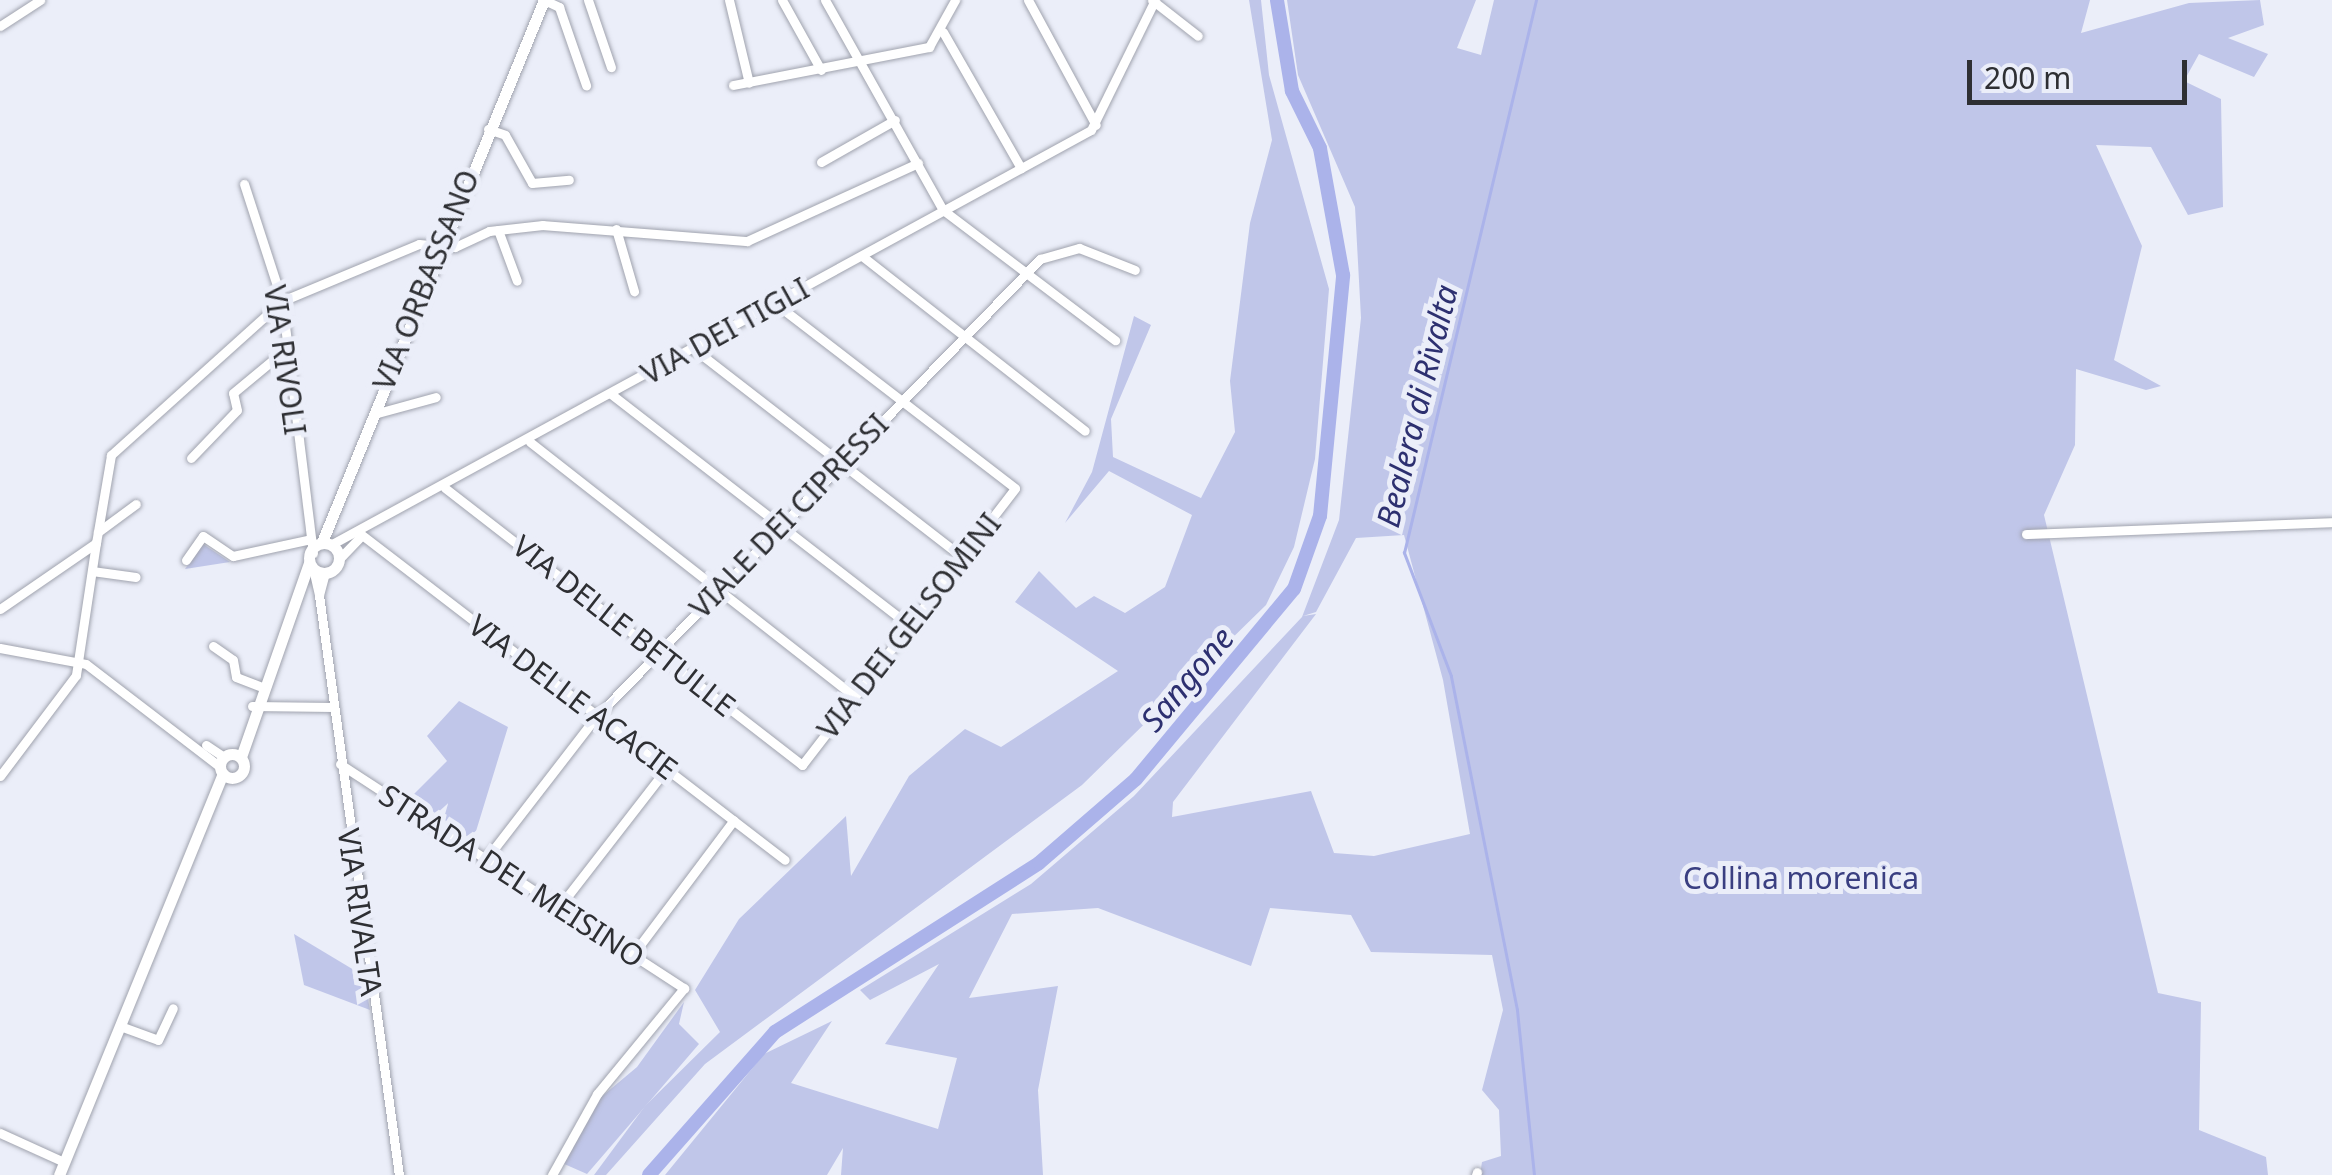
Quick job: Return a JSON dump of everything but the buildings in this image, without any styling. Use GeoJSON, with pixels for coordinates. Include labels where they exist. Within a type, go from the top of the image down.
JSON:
{"type":"FeatureCollection","features":[{"type":"Feature","properties":{"kind":"main road","name":"VIA ORBASSANO"},"geometry":{"type":"LineString","coordinates":[[524,42],[535,0]]}},
{"type":"Feature","properties":{"kind":"main road","name":"VIA ORBASSANO"},"geometry":{"type":"LineString","coordinates":[[339,559],[329,543],[329,519],[544,0]]}},
{"type":"Feature","properties":{"kind":"main road"},"geometry":{"type":"LineString","coordinates":[[59,1175],[294,603],[329,543]]}},
{"type":"Feature","properties":{"kind":"main road"},"geometry":{"type":"LineString","coordinates":[[315,566],[339,559]]}},
{"type":"Feature","properties":{"kind":"street"},"geometry":{"type":"LineString","coordinates":[[0,26],[40,0]]}},
{"type":"Feature","properties":{"kind":"street","name":"VIA ORBASSANO"},"geometry":{"type":"LineString","coordinates":[[544,0],[559,7],[586,84]]}},
{"type":"Feature","properties":{"kind":"street"},"geometry":{"type":"LineString","coordinates":[[588,0],[611,67]]}},
{"type":"Feature","properties":{"kind":"street"},"geometry":{"type":"LineString","coordinates":[[729,0],[749,83]]}},
{"type":"Feature","properties":{"kind":"street"},"geometry":{"type":"LineString","coordinates":[[782,0],[820,70]]}},
{"type":"Feature","properties":{"kind":"street"},"geometry":{"type":"LineString","coordinates":[[826,0],[943,210],[1115,340]]}},
{"type":"Feature","properties":{"kind":"street"},"geometry":{"type":"LineString","coordinates":[[733,85],[916,52],[943,32],[954,0]]}},
{"type":"Feature","properties":{"kind":"street"},"geometry":{"type":"LineString","coordinates":[[1028,0],[1094,128]]}},
{"type":"Feature","properties":{"kind":"street"},"geometry":{"type":"LineString","coordinates":[[1094,128],[1154,1],[1198,36]]}},
{"type":"Feature","properties":{"kind":"street"},"geometry":{"type":"LineString","coordinates":[[943,32],[1021,168]]}},
{"type":"Feature","properties":{"kind":"street"},"geometry":{"type":"LineString","coordinates":[[821,162],[895,120]]}},
{"type":"Feature","properties":{"kind":"street","name":"VIA DEI TIGLI"},"geometry":{"type":"LineString","coordinates":[[329,543],[362,534],[1094,128]]}},
{"type":"Feature","properties":{"kind":"street"},"geometry":{"type":"LineString","coordinates":[[488,129],[505,136],[532,184],[569,180]]}},
{"type":"Feature","properties":{"kind":"street"},"geometry":{"type":"LineString","coordinates":[[0,776],[80,662],[111,455],[282,301],[419,244],[440,245],[498,230],[616,229],[747,241],[918,163]]}},
{"type":"Feature","properties":{"kind":"street","name":"VIA RIVOLI"},"geometry":{"type":"LineString","coordinates":[[244,184],[282,301],[307,540],[315,566]]}},
{"type":"Feature","properties":{"kind":"street"},"geometry":{"type":"LineString","coordinates":[[616,229],[634,292]]}},
{"type":"Feature","properties":{"kind":"street"},"geometry":{"type":"LineString","coordinates":[[498,230],[517,281]]}},
{"type":"Feature","properties":{"kind":"street","name":"VIALE DEI CIPRESSI"},"geometry":{"type":"LineString","coordinates":[[483,862],[596,717],[1026,274],[1064,248],[1135,270]]}},
{"type":"Feature","properties":{"kind":"street"},"geometry":{"type":"LineString","coordinates":[[862,256],[1085,431]]}},
{"type":"Feature","properties":{"kind":"street"},"geometry":{"type":"LineString","coordinates":[[775,304],[904,398]]}},
{"type":"Feature","properties":{"kind":"street"},"geometry":{"type":"LineString","coordinates":[[694,348],[962,557]]}},
{"type":"Feature","properties":{"kind":"street"},"geometry":{"type":"LineString","coordinates":[[191,458],[237,410],[232,393],[286,349]]}},
{"type":"Feature","properties":{"kind":"street"},"geometry":{"type":"LineString","coordinates":[[611,394],[910,626]]}},
{"type":"Feature","properties":{"kind":"street"},"geometry":{"type":"LineString","coordinates":[[371,415],[436,397]]}},
{"type":"Feature","properties":{"kind":"street","name":"VIA DEI GELSOMINI"},"geometry":{"type":"LineString","coordinates":[[802,764],[1015,488],[904,398]]}},
{"type":"Feature","properties":{"kind":"street"},"geometry":{"type":"LineString","coordinates":[[530,442],[855,696]]}},
{"type":"Feature","properties":{"kind":"street","name":"VIA DELLE BETULLE"},"geometry":{"type":"LineString","coordinates":[[445,488],[802,764]]}},
{"type":"Feature","properties":{"kind":"street"},"geometry":{"type":"LineString","coordinates":[[0,609],[136,504]]}},
{"type":"Feature","properties":{"kind":"street"},"geometry":{"type":"LineString","coordinates":[[2026,534],[2332,522]]}},
{"type":"Feature","properties":{"kind":"street","name":"VIA DEI TIGLI"},"geometry":{"type":"LineString","coordinates":[[339,559],[362,534]]}},
{"type":"Feature","properties":{"kind":"street","name":"VIA DELLE ACACIE"},"geometry":{"type":"LineString","coordinates":[[362,534],[785,860]]}},
{"type":"Feature","properties":{"kind":"street"},"geometry":{"type":"LineString","coordinates":[[186,560],[203,536],[233,556],[307,540],[329,543]]}},
{"type":"Feature","properties":{"kind":"street","name":"VIA RIVALTA"},"geometry":{"type":"LineString","coordinates":[[315,566],[399,1175]]}},
{"type":"Feature","properties":{"kind":"street"},"geometry":{"type":"LineString","coordinates":[[92,571],[136,577]]}},
{"type":"Feature","properties":{"kind":"street"},"geometry":{"type":"LineString","coordinates":[[212,646],[233,660],[236,678],[260,686]]}},
{"type":"Feature","properties":{"kind":"street"},"geometry":{"type":"LineString","coordinates":[[0,648],[80,662],[228,764]]}},
{"type":"Feature","properties":{"kind":"street"},"geometry":{"type":"LineString","coordinates":[[252,706],[333,707]]}},
{"type":"Feature","properties":{"kind":"street","name":"STRADA DEL MEISINO"},"geometry":{"type":"LineString","coordinates":[[340,764],[556,911],[684,988],[598,1094],[552,1174]]}},
{"type":"Feature","properties":{"kind":"street"},"geometry":{"type":"LineString","coordinates":[[556,911],[667,768]]}},
{"type":"Feature","properties":{"kind":"street"},"geometry":{"type":"LineString","coordinates":[[631,957],[734,820]]}},
{"type":"Feature","properties":{"kind":"street"},"geometry":{"type":"LineString","coordinates":[[120,1026],[158,1040],[173,1008]]}},
{"type":"Feature","properties":{"kind":"street"},"geometry":{"type":"LineString","coordinates":[[0,1133],[64,1162]]}},
{"type":"Feature","properties":{"kind":"green space"},"geometry":{"type":"Polygon","coordinates":[[[1249,0],[1261,0],[1269,75],[1329,289],[1315,459],[1294,547],[1266,605],[1082,785],[705,1064],[606,1175],[594,1175],[645,1106],[720,1032],[695,990],[739,919],[846,816],[851,876],[909,776],[965,729],[1001,747],[1118,671],[1015,602],[1039,571],[1076,608],[1094,596],[1125,613],[1165,587],[1192,515],[1109,471],[1065,523],[1092,472],[1134,316],[1151,325],[1111,419],[1113,457],[1201,498],[1235,432],[1230,381],[1250,223],[1272,140],[1249,0]]]}},
{"type":"Feature","properties":{"kind":"green space","name":"Collina morenica"},"geometry":{"type":"Polygon","coordinates":[[[1287,0],[1476,0],[1457,48],[1481,55],[1494,0],[2090,0],[2081,33],[2189,3],[2260,0],[2264,25],[2228,38],[2268,54],[2254,77],[2199,54],[2184,81],[2221,99],[2223,207],[2188,215],[2151,147],[2096,145],[2142,246],[2114,360],[2161,386],[2146,390],[2076,369],[2075,445],[2044,515],[2158,993],[2201,1002],[2199,1130],[2266,1157],[2268,1175],[1480,1175],[1482,1162],[1501,1156],[1499,1110],[1482,1090],[1503,1010],[1492,955],[1371,952],[1351,915],[1270,908],[1251,966],[1098,908],[1012,914],[969,998],[1058,986],[1038,1090],[1043,1175],[841,1175],[843,1148],[827,1175],[665,1175],[764,1054],[832,1021],[791,1083],[938,1129],[957,1058],[885,1044],[939,964],[870,1000],[860,990],[1031,884],[1134,796],[1302,617],[1339,520],[1361,318],[1355,207],[1298,75],[1287,0]],[[1404,535],[1356,538],[1316,612],[1303,616],[1316,614],[1173,802],[1172,817],[1311,791],[1334,853],[1374,856],[1470,834],[1443,680],[1404,535]]]}},
{"type":"Feature","properties":{"kind":"green space"},"geometry":{"type":"Polygon","coordinates":[[[203,544],[230,562],[185,569],[203,544]]]}},
{"type":"Feature","properties":{"kind":"green space"},"geometry":{"type":"Polygon","coordinates":[[[459,701],[508,727],[473,841],[412,796],[447,761],[427,736],[459,701]]]}},
{"type":"Feature","properties":{"kind":"green space"},"geometry":{"type":"Polygon","coordinates":[[[294,934],[364,976],[370,1010],[304,985],[294,934]]]}},
{"type":"Feature","properties":{"kind":"green space"},"geometry":{"type":"Polygon","coordinates":[[[684,1002],[679,1024],[699,1044],[587,1174],[562,1163],[600,1098],[637,1067],[684,1002]]]}},
{"type":"Feature","properties":{"kind":"waterway","name":"Sangone"},"geometry":{"type":"LineString","coordinates":[[649,1175],[775,1032],[1039,863],[1136,779],[1294,589],[1320,516],[1343,275],[1320,148],[1292,91],[1277,0]]}},
{"type":"Feature","properties":{"kind":"waterway","name":"Bealera di Rivalta"},"geometry":{"type":"LineString","coordinates":[[1534,1175],[1517,1010],[1451,676],[1404,553],[1536,0]]}}]}
